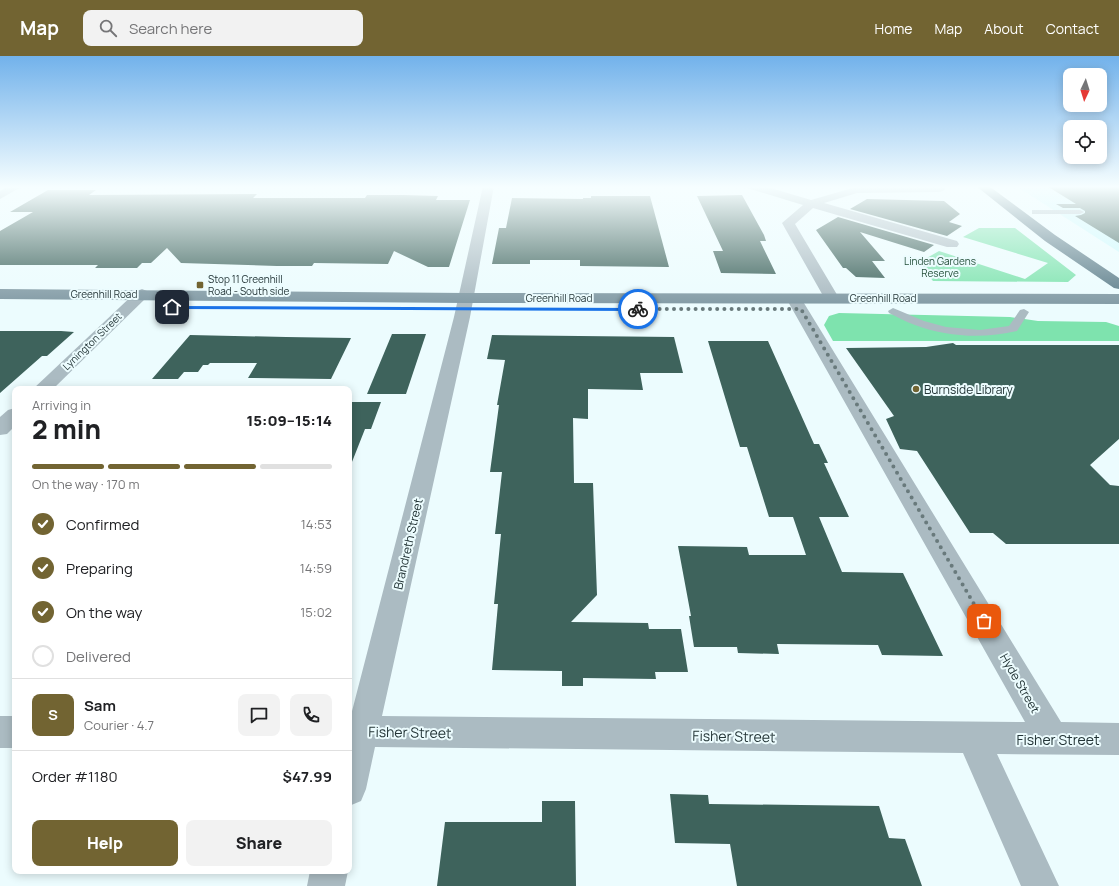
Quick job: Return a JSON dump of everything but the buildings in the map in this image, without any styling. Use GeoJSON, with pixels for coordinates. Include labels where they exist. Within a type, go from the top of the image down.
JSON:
{"type":"FeatureCollection","features":[{"type":"Feature","properties":{"kind":"highway"},"geometry":{"type":"LineString","coordinates":[[1032,225],[1119,285]]}},
{"type":"Feature","properties":{"kind":"main road","name":"Greenhill Road"},"geometry":{"type":"LineString","coordinates":[[0,294],[142,294],[465,304]]}},
{"type":"Feature","properties":{"kind":"main road","name":"Greenhill Road"},"geometry":{"type":"LineString","coordinates":[[797,304],[831,298],[1119,299]]}},
{"type":"Feature","properties":{"kind":"main road","name":"Greenhill Road"},"geometry":{"type":"LineString","coordinates":[[0,307],[465,304],[797,304],[893,310],[1119,313]]}},
{"type":"Feature","properties":{"kind":"street","name":"Brandreth Street"},"geometry":{"type":"LineString","coordinates":[[352,764],[356,731],[465,304],[481,225]]}},
{"type":"Feature","properties":{"kind":"street"},"geometry":{"type":"LineString","coordinates":[[789,225],[831,298]]}},
{"type":"Feature","properties":{"kind":"street"},"geometry":{"type":"LineString","coordinates":[[886,225],[952,244]]}},
{"type":"Feature","properties":{"kind":"street","name":"Lynington Street"},"geometry":{"type":"LineString","coordinates":[[45,386],[142,294]]}},
{"type":"Feature","properties":{"kind":"street","name":"Hyde Street"},"geometry":{"type":"LineString","coordinates":[[797,304],[1052,738]]}},
{"type":"Feature","properties":{"kind":"street"},"geometry":{"type":"LineString","coordinates":[[0,429],[12,417]]}},
{"type":"Feature","properties":{"kind":"street","name":"Fisher Street"},"geometry":{"type":"LineString","coordinates":[[356,731],[973,739],[1119,739]]}},
{"type":"Feature","properties":{"kind":"street"},"geometry":{"type":"LineString","coordinates":[[0,732],[12,732]]}},
{"type":"Feature","properties":{"kind":"street"},"geometry":{"type":"LineString","coordinates":[[973,739],[1040,886]]}},
{"type":"Feature","properties":{"kind":"street"},"geometry":{"type":"LineString","coordinates":[[326,886],[328,874]]}},
{"type":"Feature","properties":{"kind":"shaded area"},"geometry":{"type":"Polygon","coordinates":[[[1076,225],[1119,225],[1119,252],[1076,225]]]}},
{"type":"Feature","properties":{"kind":"green space","name":"Linden Gardens Reserve"},"geometry":{"type":"Polygon","coordinates":[[[979,228],[1015,228],[1076,275],[1068,282],[933,281],[918,263],[939,251],[1025,279],[1048,263],[963,237],[979,228]]]}},
{"type":"Feature","properties":{"kind":"green space"},"geometry":{"type":"Polygon","coordinates":[[[839,313],[1010,317],[1038,321],[1106,322],[1119,326],[1119,341],[833,341],[824,325],[829,316],[839,313]]]}},
{"type":"Feature","properties":{"kind":"way so far"},"geometry":{"type":"LineString","coordinates":[[638,309],[801,309],[984,621]]}},
{"type":"Feature","properties":{"kind":"place","name":"Stop 11 Greenhill Road - South side"},"geometry":{"type":"Point","coordinates":[200,285]}},
{"type":"Feature","properties":{"kind":"place","name":"Burnside Library"},"geometry":{"type":"Point","coordinates":[916,389]}},
{"type":"Feature","properties":{"kind":"route"},"geometry":{"type":"LineString","coordinates":[[172,307],[638,309]]}}]}
